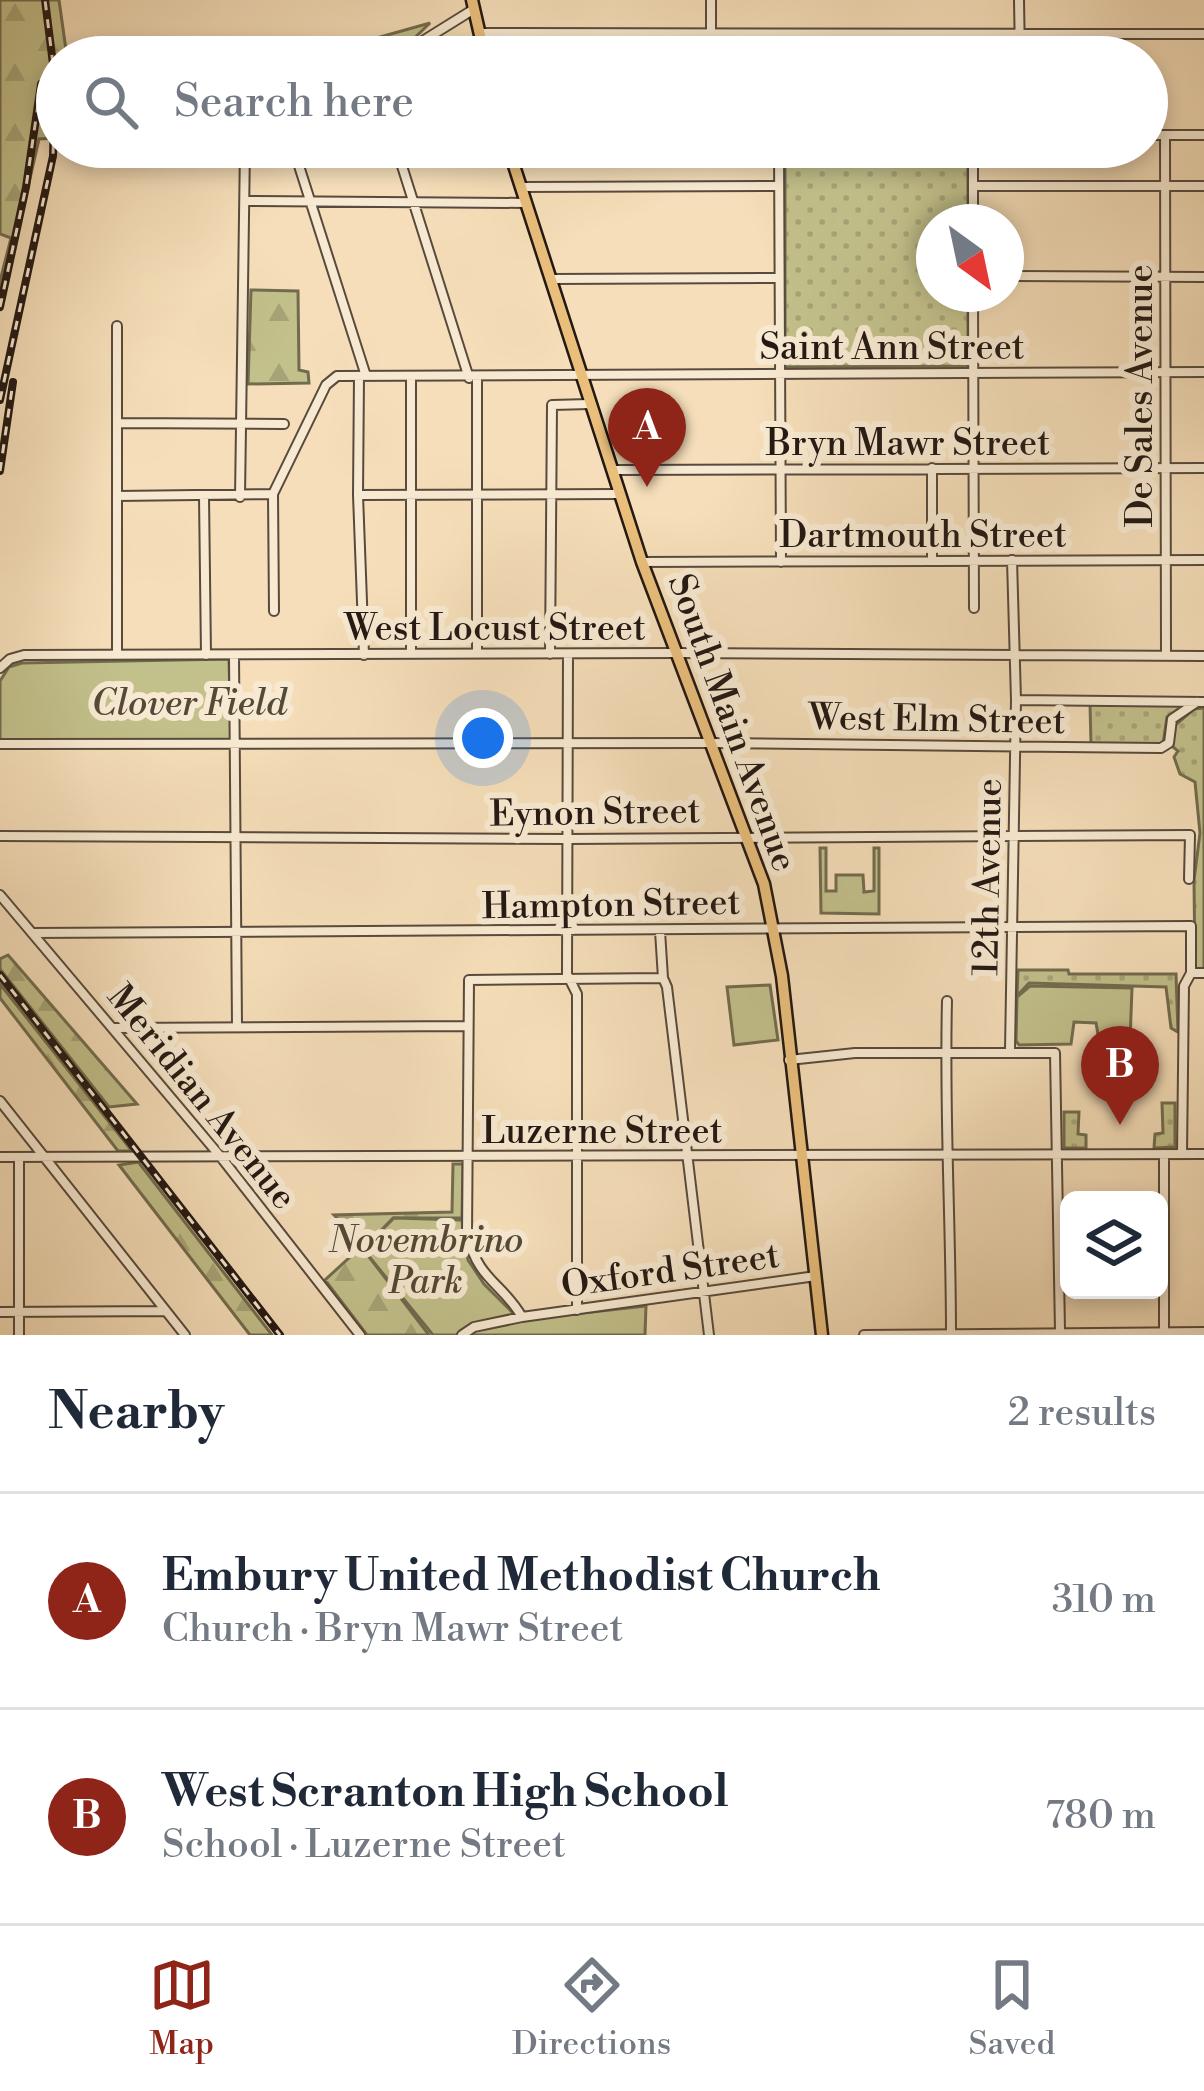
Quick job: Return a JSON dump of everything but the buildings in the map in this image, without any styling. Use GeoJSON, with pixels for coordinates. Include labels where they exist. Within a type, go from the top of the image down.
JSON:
{"type":"FeatureCollection","features":[{"type":"Feature","properties":{"kind":"main road"},"geometry":{"type":"LineString","coordinates":[[473,5],[481,36]]}},
{"type":"Feature","properties":{"kind":"main road","name":"South Main Avenue"},"geometry":{"type":"LineString","coordinates":[[515,168],[642,562],[747,836],[774,928],[822,1335]]}},
{"type":"Feature","properties":{"kind":"street"},"geometry":{"type":"LineString","coordinates":[[711,0],[711,36]]}},
{"type":"Feature","properties":{"kind":"street"},"geometry":{"type":"LineString","coordinates":[[1019,0],[1020,36]]}},
{"type":"Feature","properties":{"kind":"street"},"geometry":{"type":"LineString","coordinates":[[428,36],[473,5]]}},
{"type":"Feature","properties":{"kind":"street"},"geometry":{"type":"LineString","coordinates":[[480,33],[1204,34]]}},
{"type":"Feature","properties":{"kind":"street"},"geometry":{"type":"LineString","coordinates":[[1168,135],[1204,135]]}},
{"type":"Feature","properties":{"kind":"street"},"geometry":{"type":"LineString","coordinates":[[240,497],[245,168]]}},
{"type":"Feature","properties":{"kind":"street"},"geometry":{"type":"LineString","coordinates":[[300,168],[363,376],[358,495],[364,655]]}},
{"type":"Feature","properties":{"kind":"street"},"geometry":{"type":"LineString","coordinates":[[403,168],[473,378],[477,653]]}},
{"type":"Feature","properties":{"kind":"street"},"geometry":{"type":"LineString","coordinates":[[779,168],[781,562]]}},
{"type":"Feature","properties":{"kind":"street"},"geometry":{"type":"LineString","coordinates":[[973,168],[973,204]]}},
{"type":"Feature","properties":{"kind":"street","name":"De Sales Avenue"},"geometry":{"type":"LineString","coordinates":[[1166,168],[1166,656]]}},
{"type":"Feature","properties":{"kind":"street"},"geometry":{"type":"LineString","coordinates":[[521,187],[779,186]]}},
{"type":"Feature","properties":{"kind":"street"},"geometry":{"type":"LineString","coordinates":[[973,186],[1204,186]]}},
{"type":"Feature","properties":{"kind":"street"},"geometry":{"type":"LineString","coordinates":[[245,201],[526,203]]}},
{"type":"Feature","properties":{"kind":"street"},"geometry":{"type":"LineString","coordinates":[[1024,276],[1204,277]]}},
{"type":"Feature","properties":{"kind":"street"},"geometry":{"type":"LineString","coordinates":[[549,279],[779,278]]}},
{"type":"Feature","properties":{"kind":"street"},"geometry":{"type":"LineString","coordinates":[[973,312],[974,608]]}},
{"type":"Feature","properties":{"kind":"street"},"geometry":{"type":"LineString","coordinates":[[117,326],[117,654]]}},
{"type":"Feature","properties":{"kind":"street","name":"Saint Ann Street"},"geometry":{"type":"LineString","coordinates":[[273,494],[326,385],[337,376],[1204,372]]}},
{"type":"Feature","properties":{"kind":"street"},"geometry":{"type":"LineString","coordinates":[[411,376],[411,654]]}},
{"type":"Feature","properties":{"kind":"street"},"geometry":{"type":"LineString","coordinates":[[550,654],[551,405],[590,404]]}},
{"type":"Feature","properties":{"kind":"street"},"geometry":{"type":"LineString","coordinates":[[117,423],[284,424]]}},
{"type":"Feature","properties":{"kind":"street"},"geometry":{"type":"LineString","coordinates":[[932,468],[932,560]]}},
{"type":"Feature","properties":{"kind":"street","name":"Bryn Mawr Street"},"geometry":{"type":"LineString","coordinates":[[612,470],[1204,468]]}},
{"type":"Feature","properties":{"kind":"street"},"geometry":{"type":"LineString","coordinates":[[117,496],[273,494],[274,610]]}},
{"type":"Feature","properties":{"kind":"street"},"geometry":{"type":"LineString","coordinates":[[358,495],[620,494]]}},
{"type":"Feature","properties":{"kind":"street"},"geometry":{"type":"LineString","coordinates":[[204,496],[206,655]]}},
{"type":"Feature","properties":{"kind":"street","name":"12th Avenue"},"geometry":{"type":"LineString","coordinates":[[1010,1050],[1016,700],[1012,560]]}},
{"type":"Feature","properties":{"kind":"street","name":"Dartmouth Street"},"geometry":{"type":"LineString","coordinates":[[642,562],[1204,560]]}},
{"type":"Feature","properties":{"kind":"street"},"geometry":{"type":"LineString","coordinates":[[568,653],[567,974],[577,994],[577,1310]]}},
{"type":"Feature","properties":{"kind":"street","name":"West Locust Street"},"geometry":{"type":"LineString","coordinates":[[2,665],[17,655],[117,654],[1204,656]]}},
{"type":"Feature","properties":{"kind":"street"},"geometry":{"type":"LineString","coordinates":[[234,655],[237,1025]]}},
{"type":"Feature","properties":{"kind":"street"},"geometry":{"type":"LineString","coordinates":[[1016,700],[1200,702]]}},
{"type":"Feature","properties":{"kind":"street","name":"West Elm Street"},"geometry":{"type":"LineString","coordinates":[[0,744],[1161,748],[1169,743],[1172,718],[1200,702]]}},
{"type":"Feature","properties":{"kind":"street","name":"Eynon Street"},"geometry":{"type":"LineString","coordinates":[[0,836],[1190,835],[1189,879]]}},
{"type":"Feature","properties":{"kind":"street","name":"Meridian Avenue"},"geometry":{"type":"LineString","coordinates":[[0,895],[220,1156],[360,1335]]}},
{"type":"Feature","properties":{"kind":"street","name":"Hampton Street"},"geometry":{"type":"LineString","coordinates":[[32,933],[1191,926],[1191,974]]}},
{"type":"Feature","properties":{"kind":"street"},"geometry":{"type":"LineString","coordinates":[[660,932],[710,1335]]}},
{"type":"Feature","properties":{"kind":"street"},"geometry":{"type":"LineString","coordinates":[[1182,1154],[1184,986],[1191,974],[1204,973]]}},
{"type":"Feature","properties":{"kind":"street"},"geometry":{"type":"LineString","coordinates":[[522,1317],[473,1259],[467,1234],[470,980],[663,978]]}},
{"type":"Feature","properties":{"kind":"street"},"geometry":{"type":"LineString","coordinates":[[947,1001],[944,1103],[950,1156],[951,1334]]}},
{"type":"Feature","properties":{"kind":"street"},"geometry":{"type":"LineString","coordinates":[[113,1028],[467,1025]]}},
{"type":"Feature","properties":{"kind":"street"},"geometry":{"type":"LineString","coordinates":[[789,1060],[855,1053],[1055,1053],[1060,1331]]}},
{"type":"Feature","properties":{"kind":"street"},"geometry":{"type":"LineString","coordinates":[[0,1101],[184,1335]]}},
{"type":"Feature","properties":{"kind":"street"},"geometry":{"type":"LineString","coordinates":[[1164,1154],[1164,1333]]}},
{"type":"Feature","properties":{"kind":"street","name":"Luzerne Street"},"geometry":{"type":"LineString","coordinates":[[0,1157],[1204,1154]]}},
{"type":"Feature","properties":{"kind":"street"},"geometry":{"type":"LineString","coordinates":[[19,1157],[19,1335]]}},
{"type":"Feature","properties":{"kind":"street","name":"Oxford Street"},"geometry":{"type":"LineString","coordinates":[[463,1335],[474,1327],[522,1317],[816,1276]]}},
{"type":"Feature","properties":{"kind":"street"},"geometry":{"type":"LineString","coordinates":[[0,1312],[166,1311]]}},
{"type":"Feature","properties":{"kind":"street"},"geometry":{"type":"LineString","coordinates":[[864,1335],[1204,1332]]}},
{"type":"Feature","properties":{"kind":"green space"},"geometry":{"type":"Polygon","coordinates":[[[0,0],[59,0],[64,36],[36,36],[36,152],[0,311],[0,281],[11,238],[0,234],[0,0]]]}},
{"type":"Feature","properties":{"kind":"green space"},"geometry":{"type":"Polygon","coordinates":[[[430,23],[416,36],[384,36],[430,23]]]}},
{"type":"Feature","properties":{"kind":"green space"},"geometry":{"type":"Polygon","coordinates":[[[785,168],[968,168],[968,204],[916,204],[916,312],[968,312],[968,366],[785,367],[785,168]]]}},
{"type":"Feature","properties":{"kind":"green space"},"geometry":{"type":"Polygon","coordinates":[[[251,290],[298,291],[299,370],[308,372],[309,383],[248,384],[251,290]]]}},
{"type":"Feature","properties":{"kind":"green space","name":"Clover Field"},"geometry":{"type":"Polygon","coordinates":[[[229,659],[231,742],[0,740],[0,681],[9,667],[229,659]]]}},
{"type":"Feature","properties":{"kind":"green space"},"geometry":{"type":"Polygon","coordinates":[[[1090,704],[1187,704],[1167,717],[1163,744],[1158,746],[1091,745],[1090,704]]]}},
{"type":"Feature","properties":{"kind":"green space"},"geometry":{"type":"Polygon","coordinates":[[[1204,708],[1204,969],[1195,969],[1194,880],[1200,833],[1195,782],[1180,774],[1173,727],[1194,709],[1204,708]]]}},
{"type":"Feature","properties":{"kind":"green space"},"geometry":{"type":"Polygon","coordinates":[[[820,848],[826,848],[826,891],[836,891],[836,875],[863,875],[864,892],[874,891],[874,848],[879,848],[879,914],[821,913],[820,848]]]}},
{"type":"Feature","properties":{"kind":"green space"},"geometry":{"type":"Polygon","coordinates":[[[8,955],[137,1104],[109,1107],[0,969],[0,959],[8,955]]]}},
{"type":"Feature","properties":{"kind":"green space"},"geometry":{"type":"Polygon","coordinates":[[[1018,970],[1176,974],[1178,1032],[1171,1028],[1166,987],[1029,983],[1017,996],[1018,970]]]}},
{"type":"Feature","properties":{"kind":"green space"},"geometry":{"type":"Polygon","coordinates":[[[0,984],[132,1151],[118,1151],[0,998],[0,984]]]}},
{"type":"Feature","properties":{"kind":"green space"},"geometry":{"type":"Polygon","coordinates":[[[770,985],[778,1040],[734,1045],[727,987],[770,985]]]}},
{"type":"Feature","properties":{"kind":"green space"},"geometry":{"type":"Polygon","coordinates":[[[1030,986],[1132,988],[1130,1041],[1099,1040],[1096,1023],[1074,1022],[1071,1044],[1019,1045],[1017,997],[1030,986]]]}},
{"type":"Feature","properties":{"kind":"green space"},"geometry":{"type":"Polygon","coordinates":[[[1162,1103],[1175,1103],[1175,1147],[1154,1148],[1155,1134],[1163,1133],[1162,1103]]]}},
{"type":"Feature","properties":{"kind":"green space"},"geometry":{"type":"Polygon","coordinates":[[[1064,1112],[1079,1112],[1078,1134],[1086,1135],[1086,1148],[1064,1148],[1064,1112]]]}},
{"type":"Feature","properties":{"kind":"green space"},"geometry":{"type":"Polygon","coordinates":[[[139,1162],[272,1335],[250,1335],[119,1165],[139,1162]]]}},
{"type":"Feature","properties":{"kind":"green space"},"geometry":{"type":"Polygon","coordinates":[[[453,1164],[463,1164],[462,1218],[393,1218],[363,1249],[429,1335],[367,1335],[325,1280],[363,1245],[334,1215],[452,1212],[453,1164]]]}},
{"type":"Feature","properties":{"kind":"green space","name":"Novembrino Park"},"geometry":{"type":"Polygon","coordinates":[[[394,1218],[462,1220],[468,1260],[484,1284],[520,1320],[646,1306],[645,1335],[433,1335],[363,1249],[394,1218]]]}},
{"type":"Feature","properties":{"kind":"railway"},"geometry":{"type":"LineString","coordinates":[[45,0],[50,36]]}},
{"type":"Feature","properties":{"kind":"railway"},"geometry":{"type":"LineString","coordinates":[[0,307],[36,118]]}},
{"type":"Feature","properties":{"kind":"railway"},"geometry":{"type":"LineString","coordinates":[[0,400],[50,168]]}},
{"type":"Feature","properties":{"kind":"railway"},"geometry":{"type":"LineString","coordinates":[[0,471],[13,382]]}},
{"type":"Feature","properties":{"kind":"railway"},"geometry":{"type":"LineString","coordinates":[[0,975],[280,1335]]}},
{"type":"Feature","properties":{"kind":"place","name":"Embury United Methodist Church"},"geometry":{"type":"Point","coordinates":[647,487]}},
{"type":"Feature","properties":{"kind":"place","name":"West Scranton High School"},"geometry":{"type":"Point","coordinates":[1120,1125]}}]}
